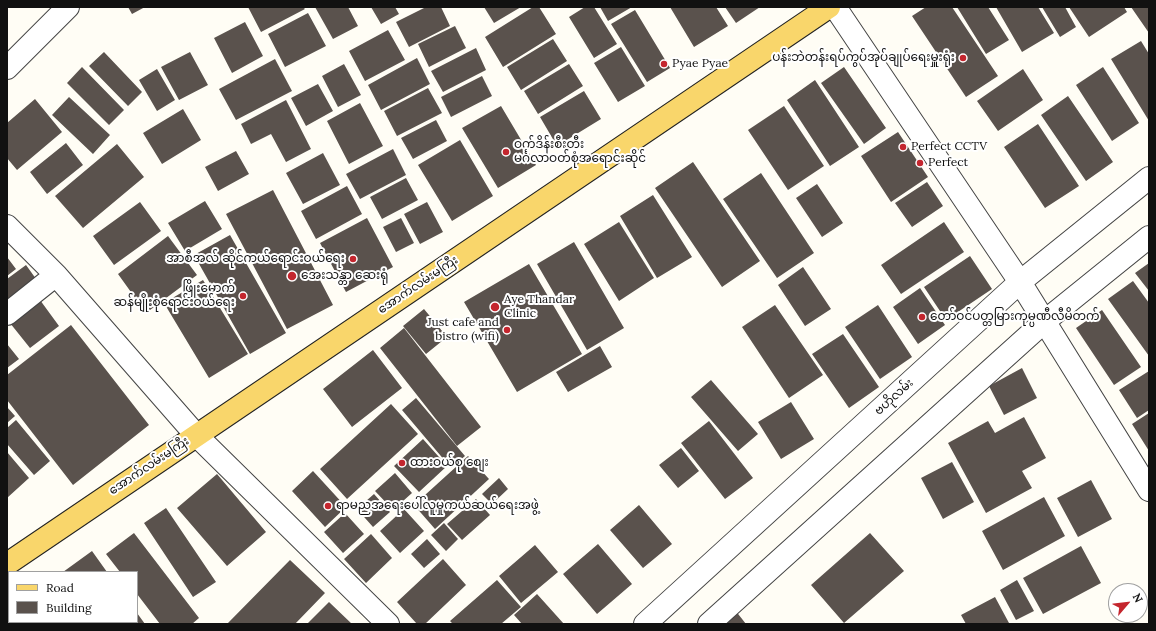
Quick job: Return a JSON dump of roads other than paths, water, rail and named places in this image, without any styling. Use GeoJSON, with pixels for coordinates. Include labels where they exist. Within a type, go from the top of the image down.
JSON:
{"type":"FeatureCollection","features":[{"type":"Feature","properties":{"kind":"main road","name":"အောက်လမ်းမကြီး"},"geometry":{"type":"LineString","coordinates":[[7,564],[196,434],[830,7]]}},
{"type":"Feature","properties":{"kind":"street"},"geometry":{"type":"LineString","coordinates":[[7,68],[68,7]]}},
{"type":"Feature","properties":{"kind":"street"},"geometry":{"type":"LineString","coordinates":[[835,7],[1020,282],[1149,490]]}},
{"type":"Feature","properties":{"kind":"street","name":"ဗဟိုလမ်း"},"geometry":{"type":"LineString","coordinates":[[645,624],[1020,282],[1149,178]]}},
{"type":"Feature","properties":{"kind":"street"},"geometry":{"type":"LineString","coordinates":[[7,226],[56,275],[196,434],[388,624]]}},
{"type":"Feature","properties":{"kind":"street"},"geometry":{"type":"LineString","coordinates":[[709,624],[1045,321],[1149,237]]}},
{"type":"Feature","properties":{"kind":"street"},"geometry":{"type":"LineString","coordinates":[[7,314],[56,275]]}},
{"type":"Feature","properties":{"kind":"place","name":"ပန်းဘဲတန်းရပ်ကွပ်အုပ်ချုပ်ရေးမှူးရုံး"},"geometry":{"type":"Point","coordinates":[963,58]}},
{"type":"Feature","properties":{"kind":"place","name":"Pyae Pyae"},"geometry":{"type":"Point","coordinates":[664,64]}},
{"type":"Feature","properties":{"kind":"place","name":"Perfect CCTV"},"geometry":{"type":"Point","coordinates":[903,147]}},
{"type":"Feature","properties":{"kind":"place","name":"ဝက်ဒိန်းစီးတီး မင်္ဂလာဝတ်စုံအရောင်းဆိုင်"},"geometry":{"type":"Point","coordinates":[506,152]}},
{"type":"Feature","properties":{"kind":"place","name":"Perfect"},"geometry":{"type":"Point","coordinates":[920,163]}},
{"type":"Feature","properties":{"kind":"place","name":"အာစီအလ် ဆိုင်ကယ်ရောင်းဝယ်ရေး"},"geometry":{"type":"Point","coordinates":[353,259]}},
{"type":"Feature","properties":{"kind":"place","name":"အေးသန္တာ ဆေးရုံ"},"geometry":{"type":"Point","coordinates":[292,276]}},
{"type":"Feature","properties":{"kind":"place","name":"ဖြိုးမောက် ဆန်မျိုးစုံရောင်းဝယ်ရေး"},"geometry":{"type":"Point","coordinates":[243,296]}},
{"type":"Feature","properties":{"kind":"place","name":"Aye Thandar Clinic"},"geometry":{"type":"Point","coordinates":[495,307]}},
{"type":"Feature","properties":{"kind":"place","name":"တော်ဝင်ပတ္တမြားကုမ္ပဏီလီမိတက်"},"geometry":{"type":"Point","coordinates":[922,317]}},
{"type":"Feature","properties":{"kind":"place","name":"Just cafe and bistro (wifi)"},"geometry":{"type":"Point","coordinates":[507,330]}},
{"type":"Feature","properties":{"kind":"place","name":"ထားဝယ်စု စျေး"},"geometry":{"type":"Point","coordinates":[402,463]}},
{"type":"Feature","properties":{"kind":"place","name":"ရာမညအရေးပေါ်လူမှုကယ်ဆယ်ရေးအဖွဲ့"},"geometry":{"type":"Point","coordinates":[328,506]}}]}
